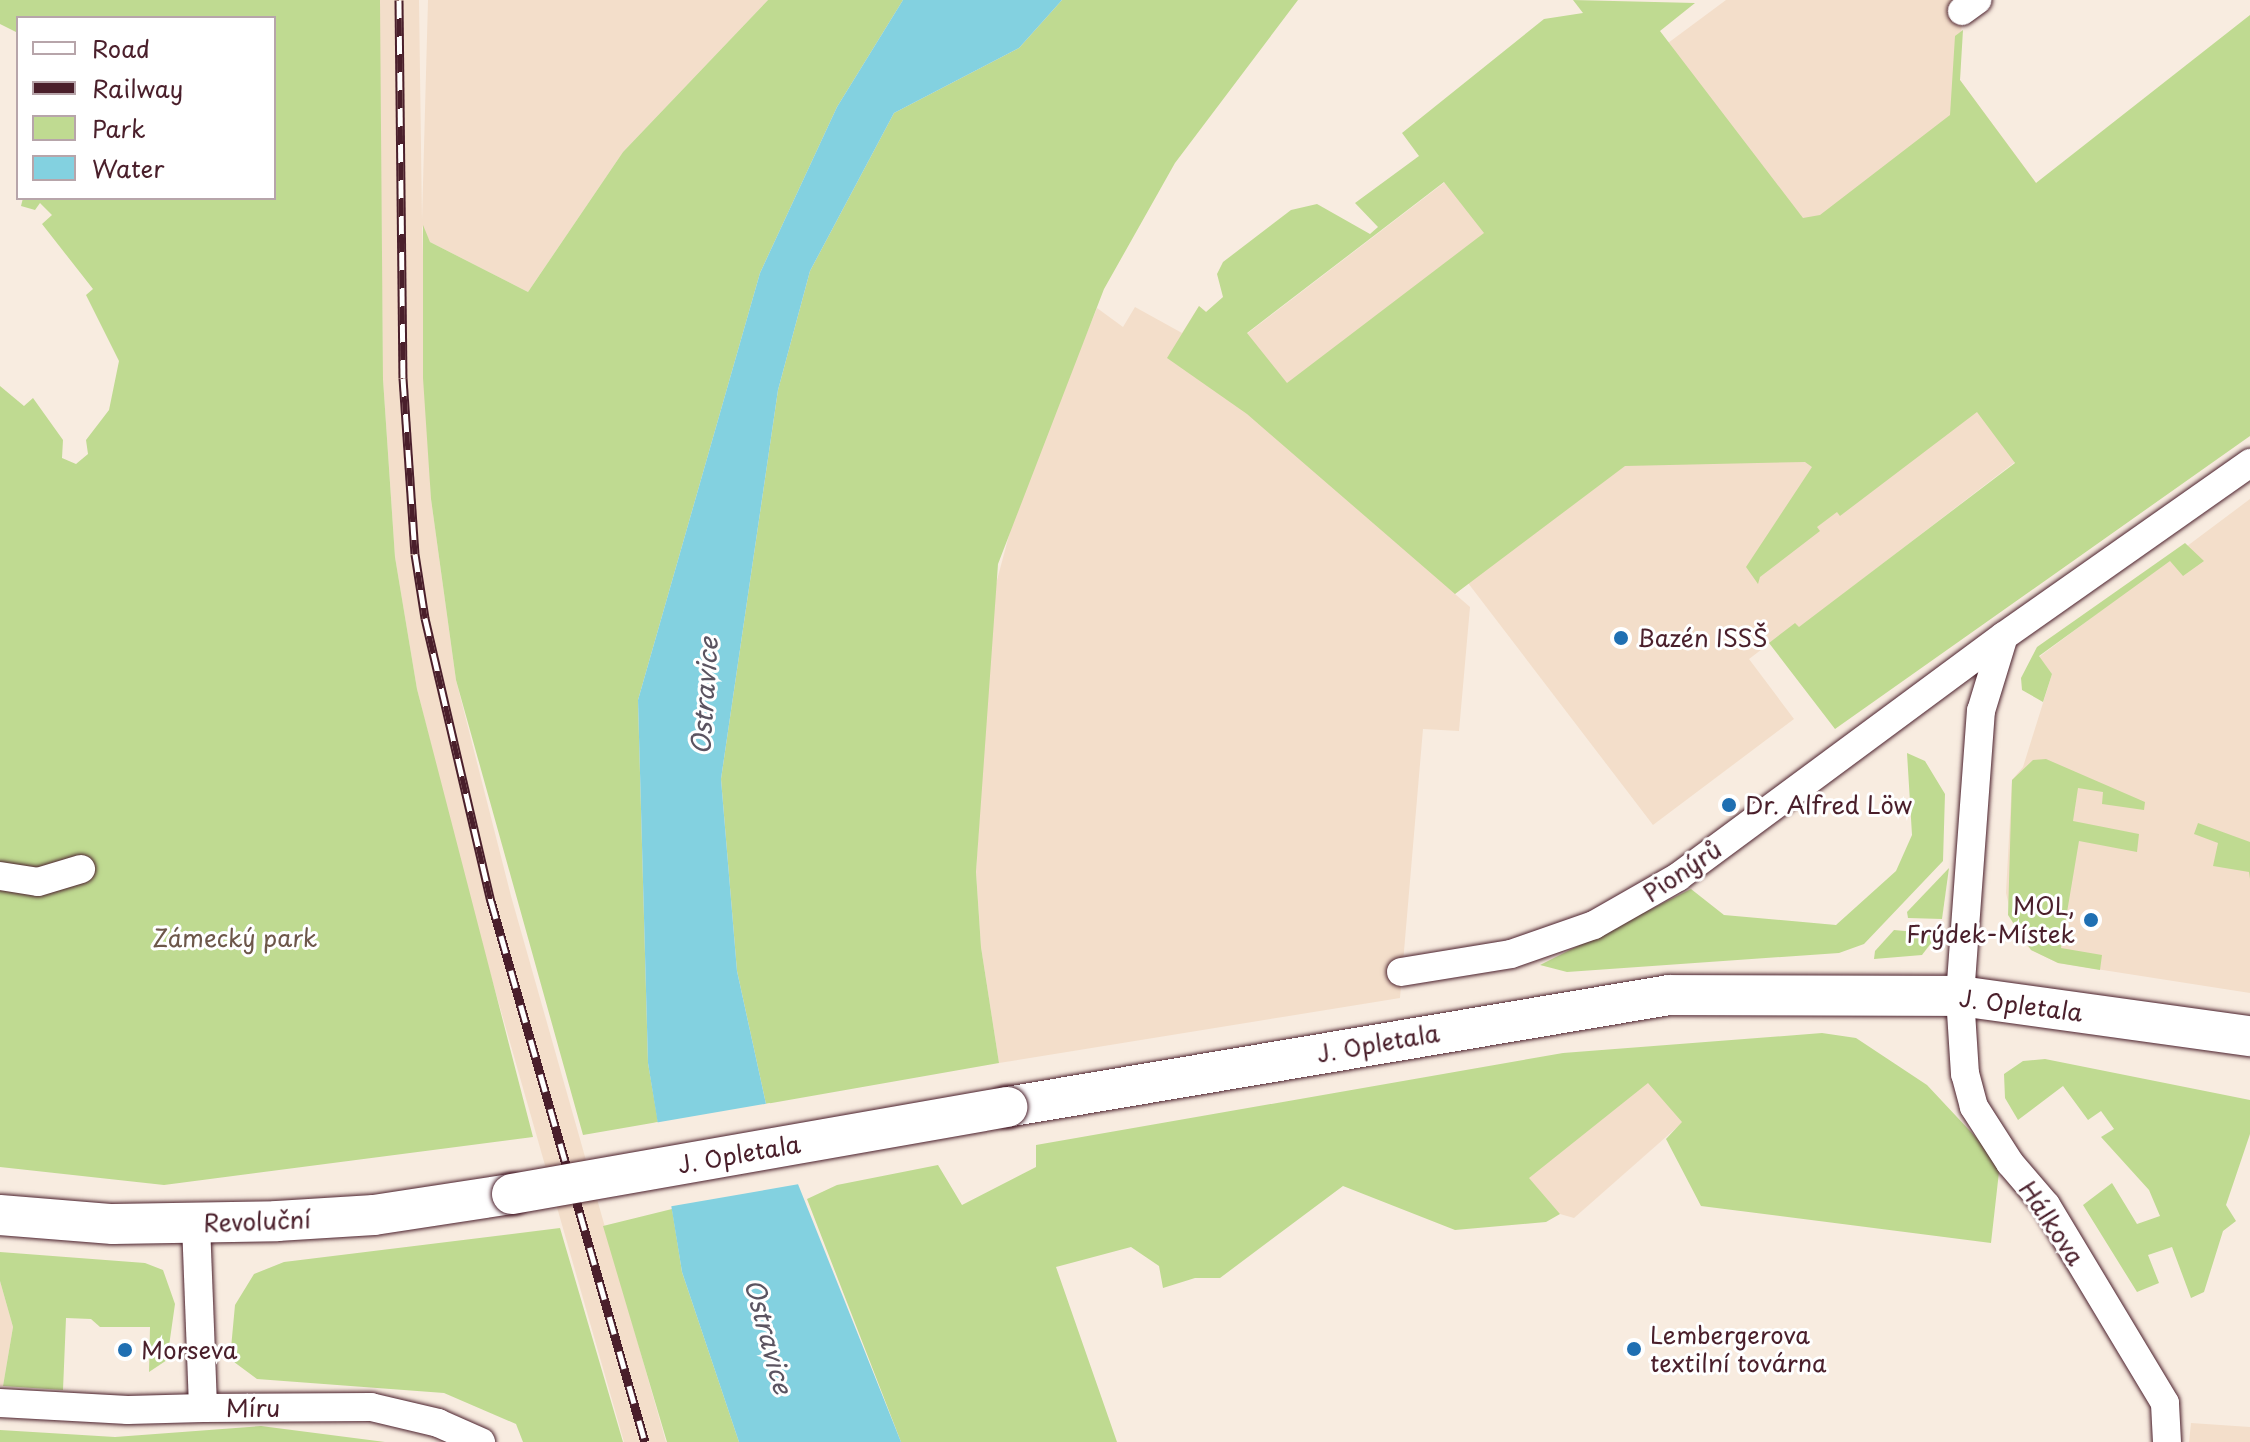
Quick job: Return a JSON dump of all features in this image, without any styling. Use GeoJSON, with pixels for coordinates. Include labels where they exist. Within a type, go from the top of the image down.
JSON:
{"type":"FeatureCollection","features":[{"type":"Feature","properties":{"kind":"main road","name":"J. Opletala"},"geometry":{"type":"LineString","coordinates":[[512,1194],[1669,995],[1960,996],[2250,1036]]}},
{"type":"Feature","properties":{"kind":"main road","name":"Revoluční"},"geometry":{"type":"LineString","coordinates":[[0,1215],[113,1224],[196,1224],[374,1215],[512,1194]]}},
{"type":"Feature","properties":{"kind":"street","name":"Pionýrů"},"geometry":{"type":"LineString","coordinates":[[1401,972],[1511,954],[1594,925],[1678,877],[2004,636],[2250,463]]}},
{"type":"Feature","properties":{"kind":"street"},"geometry":{"type":"LineString","coordinates":[[1960,996],[1981,711],[2004,636]]}},
{"type":"Feature","properties":{"kind":"street"},"geometry":{"type":"LineString","coordinates":[[0,876],[38,882],[81,869]]}},
{"type":"Feature","properties":{"kind":"street","name":"Hálkova"},"geometry":{"type":"LineString","coordinates":[[1960,996],[1965,1074],[1974,1107],[2010,1163],[2046,1205],[2165,1403],[2167,1442]]}},
{"type":"Feature","properties":{"kind":"street","name":"Míru"},"geometry":{"type":"LineString","coordinates":[[196,1224],[203,1408],[371,1407],[438,1423],[481,1442]]}},
{"type":"Feature","properties":{"kind":"street"},"geometry":{"type":"LineString","coordinates":[[0,1403],[128,1410],[203,1408]]}},
{"type":"Feature","properties":{"kind":"shaded area"},"geometry":{"type":"Polygon","coordinates":[[[379,0],[419,0],[422,220],[428,0],[768,0],[623,152],[528,292],[430,242],[422,226],[431,499],[456,680],[511,896],[666,1442],[624,1442],[471,906],[417,689],[395,557],[383,379],[379,0]]]}},
{"type":"Feature","properties":{"kind":"shaded area"},"geometry":{"type":"Polygon","coordinates":[[[1726,0],[1953,0],[1962,11],[1960,80],[2074,234],[2015,462],[1799,628],[1795,624],[1749,659],[1794,719],[1653,825],[1468,583],[1455,594],[1470,607],[1459,731],[1423,729],[1400,998],[999,1063],[981,947],[976,872],[993,595],[1019,498],[1097,308],[1123,327],[1135,307],[1182,333],[1199,306],[1240,339],[1445,182],[1484,232],[1668,43],[1726,0]]]}},
{"type":"Feature","properties":{"kind":"shaded area"},"geometry":{"type":"Polygon","coordinates":[[[2250,499],[2250,993],[2058,963],[2031,950],[2015,933],[2006,893],[2012,780],[2023,767],[2052,674],[2039,657],[2250,499]]]}},
{"type":"Feature","properties":{"kind":"shaded area"},"geometry":{"type":"Polygon","coordinates":[[[1648,1082],[1683,1122],[1574,1218],[1560,1214],[1528,1178],[1648,1082]]]}},
{"type":"Feature","properties":{"kind":"shaded area"},"geometry":{"type":"Polygon","coordinates":[[[0,1281],[13,1327],[3,1386],[0,1386],[0,1281]]]}},
{"type":"Feature","properties":{"kind":"shaded area"},"geometry":{"type":"Polygon","coordinates":[[[2191,1423],[2250,1427],[2250,1442],[2189,1442],[2191,1423]]]}},
{"type":"Feature","properties":{"kind":"green space","name":"Zámecký park"},"geometry":{"type":"Polygon","coordinates":[[[0,0],[380,0],[383,379],[395,557],[417,689],[533,1137],[164,1185],[0,1167],[0,386],[24,406],[33,398],[63,440],[62,458],[76,464],[88,454],[86,440],[109,410],[119,361],[86,295],[93,289],[42,224],[52,215],[40,203],[35,210],[21,206],[22,200],[276,200],[276,16],[16,16],[16,32],[0,24],[0,0]]]}},
{"type":"Feature","properties":{"kind":"green space"},"geometry":{"type":"Polygon","coordinates":[[[768,0],[903,0],[837,107],[760,273],[638,700],[648,1063],[658,1122],[583,1135],[456,680],[431,499],[423,378],[423,225],[430,242],[528,292],[623,152],[768,0]]]}},
{"type":"Feature","properties":{"kind":"green space"},"geometry":{"type":"Polygon","coordinates":[[[1062,0],[1298,0],[1175,163],[1104,289],[998,564],[976,872],[981,947],[999,1063],[766,1104],[737,971],[721,779],[778,390],[810,271],[894,113],[1019,48],[1062,0]]]}},
{"type":"Feature","properties":{"kind":"green space"},"geometry":{"type":"Polygon","coordinates":[[[1573,0],[1695,3],[1660,31],[1803,218],[1820,215],[1950,115],[1955,36],[1963,30],[1960,80],[2036,183],[2250,15],[2250,436],[1835,729],[1769,643],[1795,623],[1799,627],[2015,463],[1977,412],[1840,516],[1837,512],[1817,527],[1820,531],[1760,577],[1758,584],[1746,567],[1812,467],[1805,462],[1625,466],[1455,594],[1247,414],[1167,358],[1199,306],[1206,312],[1223,297],[1217,274],[1223,262],[1291,210],[1317,204],[1370,234],[1378,227],[1355,203],[1419,156],[1402,133],[1544,19],[1583,13],[1573,0]],[[1444,182],[1247,333],[1287,383],[1484,233],[1444,182]]]}},
{"type":"Feature","properties":{"kind":"green space"},"geometry":{"type":"Polygon","coordinates":[[[2185,543],[2204,561],[2183,576],[2170,561],[2039,656],[2052,674],[2043,702],[2022,690],[2021,678],[2037,647],[2185,543]]]}},
{"type":"Feature","properties":{"kind":"green space"},"geometry":{"type":"Polygon","coordinates":[[[1907,753],[1925,761],[1945,794],[1943,861],[1864,944],[1839,953],[1567,972],[1540,965],[1691,889],[1724,915],[1836,925],[1896,871],[1912,835],[1907,753]]]}},
{"type":"Feature","properties":{"kind":"green space"},"geometry":{"type":"Polygon","coordinates":[[[2046,759],[2145,802],[2144,810],[2102,804],[2103,792],[2078,788],[2073,821],[2139,834],[2137,852],[2079,841],[2061,948],[2102,955],[2100,970],[2058,963],[2031,950],[2008,915],[2012,780],[2033,760],[2046,759]]]}},
{"type":"Feature","properties":{"kind":"green space"},"geometry":{"type":"Polygon","coordinates":[[[2198,823],[2250,842],[2250,879],[2249,872],[2213,866],[2218,843],[2194,834],[2198,823]]]}},
{"type":"Feature","properties":{"kind":"green space"},"geometry":{"type":"Polygon","coordinates":[[[1949,868],[1942,919],[1908,918],[1907,912],[1949,868]]]}},
{"type":"Feature","properties":{"kind":"green space"},"geometry":{"type":"Polygon","coordinates":[[[1894,930],[1938,934],[1922,955],[1874,959],[1875,951],[1894,930]]]}},
{"type":"Feature","properties":{"kind":"green space"},"geometry":{"type":"Polygon","coordinates":[[[1822,1033],[1856,1038],[1927,1085],[2000,1163],[1991,1243],[1701,1206],[1666,1139],[1682,1122],[1648,1083],[1529,1178],[1560,1214],[1546,1222],[1455,1230],[1343,1186],[1220,1278],[1195,1278],[1163,1288],[1159,1266],[1131,1247],[1056,1267],[1117,1442],[901,1442],[807,1199],[837,1185],[938,1165],[962,1205],[1036,1167],[1036,1145],[1563,1053],[1822,1033]]]}},
{"type":"Feature","properties":{"kind":"green space"},"geometry":{"type":"Polygon","coordinates":[[[2045,1059],[2250,1100],[2250,1134],[2226,1205],[2236,1221],[2223,1231],[2204,1292],[2191,1298],[2172,1247],[2148,1255],[2159,1283],[2137,1292],[2083,1205],[2112,1183],[2137,1224],[2160,1216],[2149,1190],[2101,1137],[2114,1129],[2101,1111],[2088,1120],[2063,1086],[2018,1120],[2005,1098],[2004,1074],[2023,1061],[2045,1059]]]}},
{"type":"Feature","properties":{"kind":"green space"},"geometry":{"type":"Polygon","coordinates":[[[672,1209],[682,1272],[739,1442],[667,1442],[603,1226],[672,1209]]]}},
{"type":"Feature","properties":{"kind":"green space"},"geometry":{"type":"Polygon","coordinates":[[[560,1228],[623,1442],[523,1442],[516,1424],[444,1393],[257,1379],[230,1359],[235,1305],[254,1274],[284,1262],[560,1228]]]}},
{"type":"Feature","properties":{"kind":"green space"},"geometry":{"type":"Polygon","coordinates":[[[0,1252],[145,1263],[163,1270],[175,1304],[167,1360],[149,1372],[150,1327],[100,1327],[91,1319],[66,1318],[63,1390],[3,1386],[13,1327],[0,1281],[0,1252]]]}},
{"type":"Feature","properties":{"kind":"green space"},"geometry":{"type":"Polygon","coordinates":[[[261,1426],[385,1442],[0,1442],[0,1430],[115,1437],[261,1426]]]}},
{"type":"Feature","properties":{"kind":"water","name":"Ostravice"},"geometry":{"type":"Polygon","coordinates":[[[903,0],[1062,0],[1019,48],[894,113],[810,271],[778,390],[721,779],[737,971],[766,1104],[901,1442],[739,1442],[682,1272],[648,1063],[638,700],[760,273],[837,107],[903,0]]]}},
{"type":"Feature","properties":{"kind":"pier"},"geometry":{"type":"Polygon","coordinates":[[[770,1103],[805,1183],[667,1207],[654,1123],[770,1103]]]}},
{"type":"Feature","properties":{"kind":"railway"},"geometry":{"type":"LineString","coordinates":[[399,0],[403,378],[415,554],[425,618],[491,901],[645,1442]]}},
{"type":"Feature","properties":{"kind":"place","name":"Bazén ISSŠ"},"geometry":{"type":"Point","coordinates":[1621,638]}},
{"type":"Feature","properties":{"kind":"place","name":"Dr. Alfred Löw"},"geometry":{"type":"Point","coordinates":[1729,805]}},
{"type":"Feature","properties":{"kind":"place","name":"MOL, Frýdek-Místek"},"geometry":{"type":"Point","coordinates":[2091,920]}},
{"type":"Feature","properties":{"kind":"place","name":"Lembergerova textilní továrna"},"geometry":{"type":"Point","coordinates":[1634,1349]}},
{"type":"Feature","properties":{"kind":"place","name":"Morseva"},"geometry":{"type":"Point","coordinates":[125,1350]}}]}
